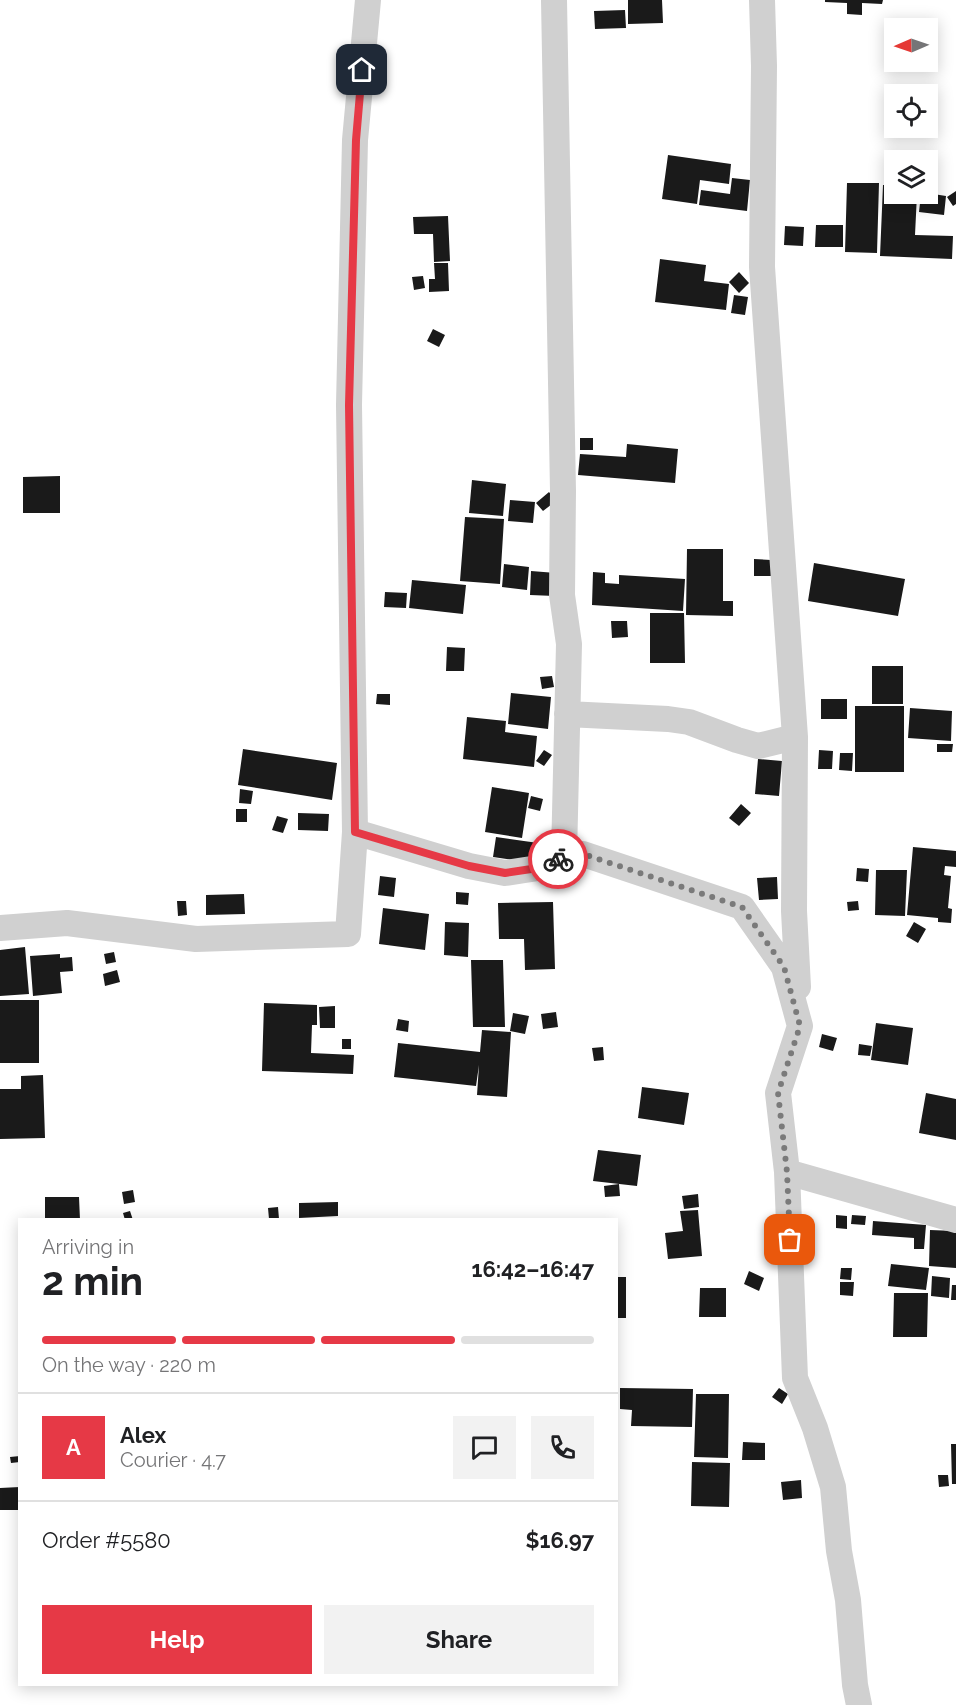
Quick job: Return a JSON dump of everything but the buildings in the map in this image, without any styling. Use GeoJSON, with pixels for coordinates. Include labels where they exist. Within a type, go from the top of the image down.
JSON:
{"type":"FeatureCollection","features":[{"type":"Feature","properties":{"kind":"street"},"geometry":{"type":"LineString","coordinates":[[0,928],[67,923],[196,939],[348,934],[355,832],[349,405],[356,140],[368,0]]}},
{"type":"Feature","properties":{"kind":"street"},"geometry":{"type":"LineString","coordinates":[[554,0],[563,491],[562,595],[568,644],[564,856]]}},
{"type":"Feature","properties":{"kind":"street"},"geometry":{"type":"LineString","coordinates":[[762,0],[764,66],[762,267],[795,737],[794,911],[800,1026],[778,1093],[787,1172],[795,1378],[815,1428],[833,1487],[838,1551],[848,1600],[855,1685],[859,1705]]}},
{"type":"Feature","properties":{"kind":"street"},"geometry":{"type":"LineString","coordinates":[[567,714],[689,722],[758,746],[795,737]]}},
{"type":"Feature","properties":{"kind":"street"},"geometry":{"type":"LineString","coordinates":[[355,832],[469,866],[505,873],[538,868],[564,856],[583,854],[742,907],[784,967],[800,1026]]}},
{"type":"Feature","properties":{"kind":"street"},"geometry":{"type":"LineString","coordinates":[[787,1172],[956,1220]]}},
{"type":"Feature","properties":{"kind":"way so far"},"geometry":{"type":"LineString","coordinates":[[558,859],[583,854],[742,907],[784,967],[800,1026],[778,1093],[787,1172],[790,1240]]}},
{"type":"Feature","properties":{"kind":"route"},"geometry":{"type":"LineString","coordinates":[[362,70],[356,140],[349,405],[355,832],[469,866],[505,873],[538,868],[558,859]]}}]}
